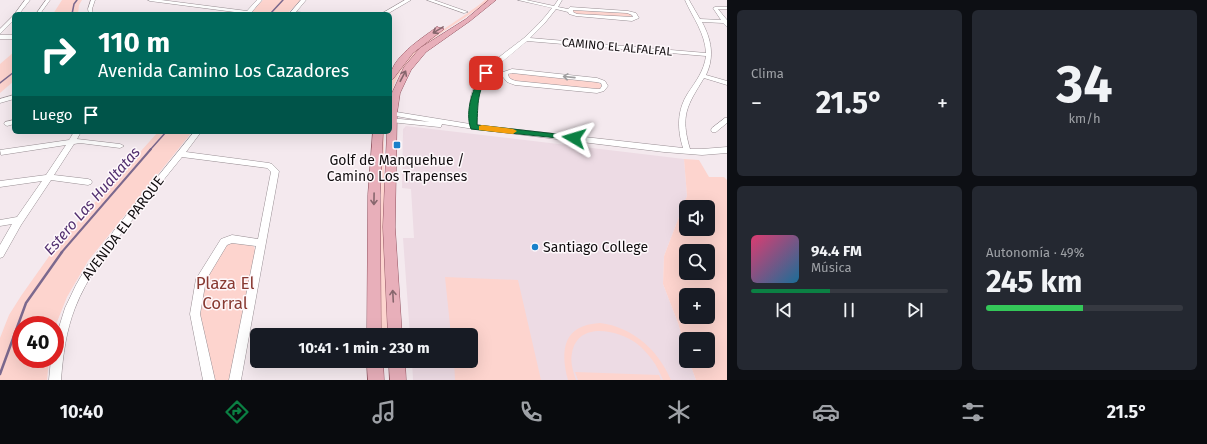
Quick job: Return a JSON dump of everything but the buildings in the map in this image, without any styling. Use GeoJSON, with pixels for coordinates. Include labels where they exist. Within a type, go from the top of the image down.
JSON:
{"type":"FeatureCollection","features":[{"type":"Feature","properties":{"kind":"main road"},"geometry":{"type":"LineString","coordinates":[[392,74],[400,61],[414,47],[466,12],[481,0]]}},
{"type":"Feature","properties":{"kind":"main road"},"geometry":{"type":"LineString","coordinates":[[392,105],[393,93],[407,69],[423,50],[468,20],[493,0]]}},
{"type":"Feature","properties":{"kind":"main road"},"geometry":{"type":"LineString","coordinates":[[374,328],[374,195],[378,134]]}},
{"type":"Feature","properties":{"kind":"main road"},"geometry":{"type":"LineString","coordinates":[[391,134],[389,227],[395,328]]}},
{"type":"Feature","properties":{"kind":"main road"},"geometry":{"type":"LineString","coordinates":[[375,368],[376,380]]}},
{"type":"Feature","properties":{"kind":"main road"},"geometry":{"type":"LineString","coordinates":[[397,368],[398,380]]}},
{"type":"Feature","properties":{"kind":"street"},"geometry":{"type":"LineString","coordinates":[[18,12],[28,0]]}},
{"type":"Feature","properties":{"kind":"street"},"geometry":{"type":"LineString","coordinates":[[39,12],[48,0]]}},
{"type":"Feature","properties":{"kind":"street"},"geometry":{"type":"LineString","coordinates":[[91,12],[93,0]]}},
{"type":"Feature","properties":{"kind":"street"},"geometry":{"type":"LineString","coordinates":[[150,0],[240,12]]}},
{"type":"Feature","properties":{"kind":"street"},"geometry":{"type":"LineString","coordinates":[[248,12],[260,0]]}},
{"type":"Feature","properties":{"kind":"street"},"geometry":{"type":"LineString","coordinates":[[292,12],[304,0]]}},
{"type":"Feature","properties":{"kind":"street"},"geometry":{"type":"LineString","coordinates":[[386,12],[409,0]]}},
{"type":"Feature","properties":{"kind":"street"},"geometry":{"type":"LineString","coordinates":[[429,0],[466,12]]}},
{"type":"Feature","properties":{"kind":"street"},"geometry":{"type":"LineString","coordinates":[[520,0],[554,9],[570,11],[577,15],[631,19],[636,18],[634,14],[628,12],[573,8],[570,8],[570,11]]}},
{"type":"Feature","properties":{"kind":"street"},"geometry":{"type":"LineString","coordinates":[[474,127],[474,97],[478,85],[486,73],[526,39],[554,9],[560,0]]}},
{"type":"Feature","properties":{"kind":"street"},"geometry":{"type":"LineString","coordinates":[[687,0],[698,18],[707,40],[708,55],[704,75],[687,101],[683,113],[682,128],[687,151]]}},
{"type":"Feature","properties":{"kind":"street"},"geometry":{"type":"LineString","coordinates":[[726,23],[716,7],[727,8]]}},
{"type":"Feature","properties":{"kind":"street"},"geometry":{"type":"LineString","coordinates":[[698,18],[726,23]]}},
{"type":"Feature","properties":{"kind":"street"},"geometry":{"type":"LineString","coordinates":[[0,32],[12,20]]}},
{"type":"Feature","properties":{"kind":"street"},"geometry":{"type":"LineString","coordinates":[[0,23],[10,22]]}},
{"type":"Feature","properties":{"kind":"street"},"geometry":{"type":"LineString","coordinates":[[0,36],[12,40]]}},
{"type":"Feature","properties":{"kind":"street","name":"CAMINO EL ALFALFAL"},"geometry":{"type":"LineString","coordinates":[[526,39],[708,55]]}},
{"type":"Feature","properties":{"kind":"street"},"geometry":{"type":"LineString","coordinates":[[486,73],[505,76],[509,81],[515,83],[597,91],[602,90],[605,86],[597,80],[512,71],[506,73],[505,76]]}},
{"type":"Feature","properties":{"kind":"street"},"geometry":{"type":"LineString","coordinates":[[704,75],[727,80]]}},
{"type":"Feature","properties":{"kind":"street"},"geometry":{"type":"LineString","coordinates":[[704,75],[727,83]]}},
{"type":"Feature","properties":{"kind":"street"},"geometry":{"type":"LineString","coordinates":[[0,101],[12,98]]}},
{"type":"Feature","properties":{"kind":"street"},"geometry":{"type":"LineString","coordinates":[[0,105],[12,99]]}},
{"type":"Feature","properties":{"kind":"street"},"geometry":{"type":"LineString","coordinates":[[392,117],[687,151],[711,152],[727,150]]}},
{"type":"Feature","properties":{"kind":"street"},"geometry":{"type":"LineString","coordinates":[[714,130],[727,120]]}},
{"type":"Feature","properties":{"kind":"street"},"geometry":{"type":"LineString","coordinates":[[0,254],[19,220],[77,134]]}},
{"type":"Feature","properties":{"kind":"street","name":"AVENIDA EL PARQUE"},"geometry":{"type":"LineString","coordinates":[[54,380],[61,331],[69,307],[80,285],[98,256],[196,134]]}},
{"type":"Feature","properties":{"kind":"street"},"geometry":{"type":"LineString","coordinates":[[1,152],[85,141],[120,146]]}},
{"type":"Feature","properties":{"kind":"street"},"geometry":{"type":"LineString","coordinates":[[180,154],[269,166],[274,168],[275,173],[235,380]]}},
{"type":"Feature","properties":{"kind":"street"},"geometry":{"type":"LineString","coordinates":[[0,184],[49,177],[88,182]]}},
{"type":"Feature","properties":{"kind":"street"},"geometry":{"type":"LineString","coordinates":[[0,223],[19,220]]}},
{"type":"Feature","properties":{"kind":"street"},"geometry":{"type":"LineString","coordinates":[[209,380],[195,314],[201,279],[224,242],[232,239],[262,243]]}},
{"type":"Feature","properties":{"kind":"shaded area","name":"Santiago College"},"geometry":{"type":"Polygon","coordinates":[[[406,126],[684,159],[687,196],[685,200],[679,200],[679,217],[664,256],[663,284],[681,332],[679,332],[679,368],[692,368],[696,380],[413,380],[412,368],[478,368],[478,328],[409,328],[403,238],[414,238],[411,189],[402,188],[403,129],[406,126]]]}},
{"type":"Feature","properties":{"kind":"green space"},"geometry":{"type":"Polygon","coordinates":[[[62,0],[82,0],[79,5],[78,12],[54,12],[62,0]]]}},
{"type":"Feature","properties":{"kind":"green space"},"geometry":{"type":"Polygon","coordinates":[[[263,0],[301,0],[289,12],[252,12],[263,0]]]}},
{"type":"Feature","properties":{"kind":"green space"},"geometry":{"type":"Polygon","coordinates":[[[485,0],[489,0],[419,50],[398,76],[392,92],[393,78],[401,65],[413,52],[485,0]]]}},
{"type":"Feature","properties":{"kind":"green space"},"geometry":{"type":"Polygon","coordinates":[[[572,10],[629,13],[633,18],[575,14],[572,10]]]}},
{"type":"Feature","properties":{"kind":"green space"},"geometry":{"type":"Polygon","coordinates":[[[12,54],[12,83],[0,93],[0,64],[12,54]]]}},
{"type":"Feature","properties":{"kind":"green space"},"geometry":{"type":"Polygon","coordinates":[[[512,73],[595,81],[602,85],[600,89],[597,89],[511,81],[508,75],[512,73]]]}},
{"type":"Feature","properties":{"kind":"green space"},"geometry":{"type":"Polygon","coordinates":[[[156,134],[190,134],[88,261],[67,297],[59,316],[12,316],[12,368],[48,368],[47,380],[0,380],[0,338],[9,315],[57,245],[156,134]]]}},
{"type":"Feature","properties":{"kind":"green space"},"geometry":{"type":"Polygon","coordinates":[[[384,134],[384,252],[388,328],[381,328],[379,254],[384,134]]]}},
{"type":"Feature","properties":{"kind":"green space"},"geometry":{"type":"Polygon","coordinates":[[[684,159],[699,160],[709,177],[724,177],[727,180],[727,380],[696,380],[692,368],[715,368],[715,332],[681,332],[663,284],[664,256],[679,217],[679,236],[715,236],[715,200],[685,200],[687,196],[684,159]]]}},
{"type":"Feature","properties":{"kind":"green space","name":"Plaza El Corral"},"geometry":{"type":"Polygon","coordinates":[[[231,242],[253,245],[256,251],[229,380],[215,380],[199,310],[203,286],[207,277],[225,246],[231,242]]]}},
{"type":"Feature","properties":{"kind":"green space","name":"Santiago College"},"geometry":{"type":"Polygon","coordinates":[[[445,277],[518,280],[541,380],[455,380],[454,368],[478,368],[478,328],[450,328],[445,277]]]}},
{"type":"Feature","properties":{"kind":"green space"},"geometry":{"type":"Polygon","coordinates":[[[600,323],[623,329],[643,342],[659,359],[671,380],[663,380],[652,360],[636,343],[619,335],[599,331],[590,332],[582,336],[576,343],[571,360],[576,380],[568,380],[564,359],[567,341],[578,329],[588,325],[600,323]]]}},
{"type":"Feature","properties":{"kind":"green space"},"geometry":{"type":"Polygon","coordinates":[[[575,372],[659,375],[661,380],[578,380],[575,372]]]}},
{"type":"Feature","properties":{"kind":"waterway"},"geometry":{"type":"LineString","coordinates":[[72,12],[74,4],[77,0]]}},
{"type":"Feature","properties":{"kind":"waterway","name":"Estero Las Hualtatas"},"geometry":{"type":"LineString","coordinates":[[272,12],[283,0]]}},
{"type":"Feature","properties":{"kind":"waterway"},"geometry":{"type":"LineString","coordinates":[[0,83],[12,74]]}},
{"type":"Feature","properties":{"kind":"waterway","name":"Estero Las Hualtatas"},"geometry":{"type":"LineString","coordinates":[[150,150],[164,134]]}},
{"type":"Feature","properties":{"kind":"waterway","name":"Estero Las Hualtatas"},"geometry":{"type":"LineString","coordinates":[[61,253],[151,149]]}},
{"type":"Feature","properties":{"kind":"waterway","name":"Estero Las Hualtatas"},"geometry":{"type":"LineString","coordinates":[[0,374],[26,303],[62,252]]}},
{"type":"Feature","properties":{"kind":"slow traffic"},"geometry":{"type":"LineString","coordinates":[[482,128],[513,131]]}},
{"type":"Feature","properties":{"kind":"place","name":"Golf de Manquehue / Camino Los Trapenses"},"geometry":{"type":"Point","coordinates":[397,145]}},
{"type":"Feature","properties":{"kind":"place","name":"Santiago College"},"geometry":{"type":"Point","coordinates":[535,247]}},
{"type":"Feature","properties":{"kind":"route"},"geometry":{"type":"LineString","coordinates":[[486,73],[478,85],[474,97],[474,127],[574,138]]}}]}
